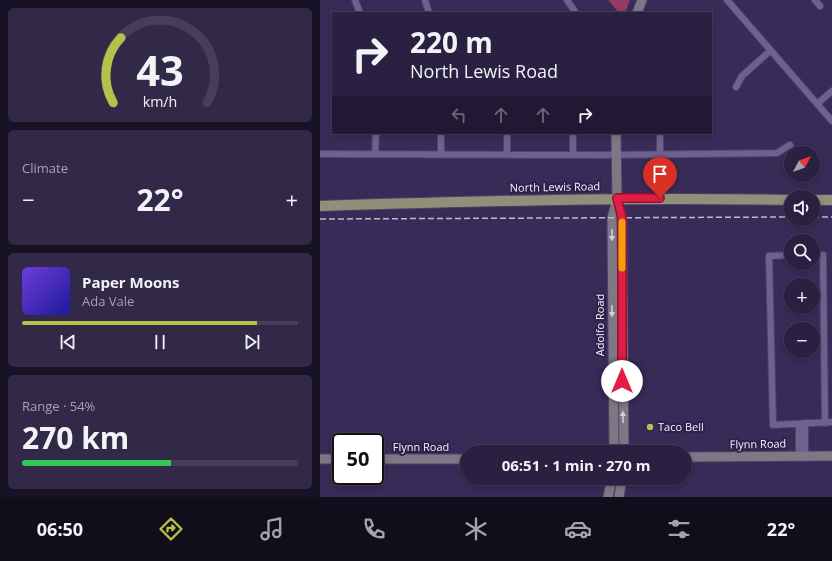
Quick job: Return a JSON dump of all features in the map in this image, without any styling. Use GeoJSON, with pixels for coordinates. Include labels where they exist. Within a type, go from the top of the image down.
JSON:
{"type":"FeatureCollection","features":[{"type":"Feature","properties":{"kind":"main road"},"geometry":{"type":"LineString","coordinates":[[637,12],[642,0]]}},
{"type":"Feature","properties":{"kind":"main road","name":"Adolfo Road"},"geometry":{"type":"LineString","coordinates":[[614,445],[612,218],[617,198],[616,134]]}},
{"type":"Feature","properties":{"kind":"main road","name":"Adolfo Road"},"geometry":{"type":"LineString","coordinates":[[617,198],[622,218],[624,445]]}},
{"type":"Feature","properties":{"kind":"main road","name":"North Lewis Road"},"geometry":{"type":"LineString","coordinates":[[320,206],[617,198],[784,200]]}},
{"type":"Feature","properties":{"kind":"main road"},"geometry":{"type":"LineString","coordinates":[[820,200],[832,200]]}},
{"type":"Feature","properties":{"kind":"main road","name":"Flynn Road"},"geometry":{"type":"LineString","coordinates":[[692,457],[832,456]]}},
{"type":"Feature","properties":{"kind":"main road"},"geometry":{"type":"LineString","coordinates":[[320,459],[332,459]]}},
{"type":"Feature","properties":{"kind":"main road","name":"Flynn Road"},"geometry":{"type":"LineString","coordinates":[[384,460],[460,459]]}},
{"type":"Feature","properties":{"kind":"main road"},"geometry":{"type":"LineString","coordinates":[[608,497],[611,485]]}},
{"type":"Feature","properties":{"kind":"main road"},"geometry":{"type":"LineString","coordinates":[[619,497],[621,485]]}},
{"type":"Feature","properties":{"kind":"street"},"geometry":{"type":"LineString","coordinates":[[355,0],[360,12]]}},
{"type":"Feature","properties":{"kind":"street"},"geometry":{"type":"LineString","coordinates":[[426,0],[429,12]]}},
{"type":"Feature","properties":{"kind":"street"},"geometry":{"type":"LineString","coordinates":[[567,0],[575,12]]}},
{"type":"Feature","properties":{"kind":"street"},"geometry":{"type":"LineString","coordinates":[[727,0],[832,121]]}},
{"type":"Feature","properties":{"kind":"street"},"geometry":{"type":"LineString","coordinates":[[815,0],[820,6]]}},
{"type":"Feature","properties":{"kind":"street"},"geometry":{"type":"LineString","coordinates":[[736,87],[742,76],[771,50]]}},
{"type":"Feature","properties":{"kind":"street"},"geometry":{"type":"LineString","coordinates":[[817,104],[832,91]]}},
{"type":"Feature","properties":{"kind":"street"},"geometry":{"type":"LineString","coordinates":[[375,154],[376,134]]}},
{"type":"Feature","properties":{"kind":"street"},"geometry":{"type":"LineString","coordinates":[[441,134],[441,154]]}},
{"type":"Feature","properties":{"kind":"street"},"geometry":{"type":"LineString","coordinates":[[507,134],[507,154]]}},
{"type":"Feature","properties":{"kind":"street"},"geometry":{"type":"LineString","coordinates":[[572,155],[573,134]]}},
{"type":"Feature","properties":{"kind":"street"},"geometry":{"type":"LineString","coordinates":[[660,134],[660,154]]}},
{"type":"Feature","properties":{"kind":"street"},"geometry":{"type":"LineString","coordinates":[[320,154],[572,155],[777,153],[790,145]]}},
{"type":"Feature","properties":{"kind":"street"},"geometry":{"type":"LineString","coordinates":[[820,254],[823,254],[825,423]]}},
{"type":"Feature","properties":{"kind":"street"},"geometry":{"type":"LineString","coordinates":[[784,255],[768,256],[773,425],[832,422]]}},
{"type":"Feature","properties":{"kind":"street"},"geometry":{"type":"LineString","coordinates":[[802,424],[802,456]]}},
{"type":"Feature","properties":{"kind":"shaded area"},"geometry":{"type":"Polygon","coordinates":[[[608,0],[630,0],[625,12],[618,12],[608,0]]]}},
{"type":"Feature","properties":{"kind":"railway"},"geometry":{"type":"LineString","coordinates":[[320,219],[784,217]]}},
{"type":"Feature","properties":{"kind":"railway"},"geometry":{"type":"LineString","coordinates":[[820,217],[832,217]]}},
{"type":"Feature","properties":{"kind":"slow traffic"},"geometry":{"type":"LineString","coordinates":[[622,222],[622,268]]}},
{"type":"Feature","properties":{"kind":"place","name":"Taco Bell"},"geometry":{"type":"Point","coordinates":[650,427]}},
{"type":"Feature","properties":{"kind":"route"},"geometry":{"type":"LineString","coordinates":[[622,381],[622,218],[617,198],[660,198]]}}]}
